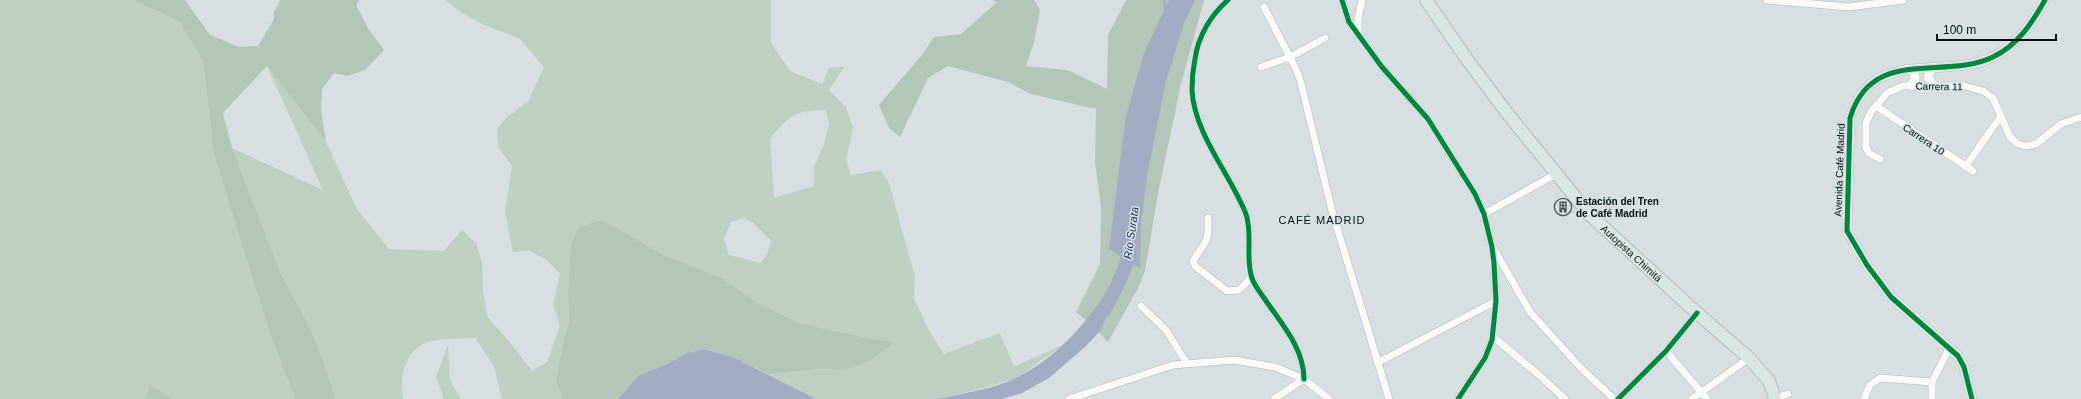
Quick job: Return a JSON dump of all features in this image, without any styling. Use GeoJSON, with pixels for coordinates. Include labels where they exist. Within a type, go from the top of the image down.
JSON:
{"type":"FeatureCollection","features":[{"type":"Feature","properties":{"kind":"highway","name":"Autopista Chimitá"},"geometry":{"type":"LineString","coordinates":[[1426,0],[1466,58],[1589,214],[1697,313],[1749,358],[1769,381],[1775,398]]}},
{"type":"Feature","properties":{"kind":"street"},"geometry":{"type":"LineString","coordinates":[[1228,0],[1220,8],[1201,35],[1196,48],[1192,91],[1196,114],[1203,131],[1236,192],[1246,216],[1250,243],[1252,277],[1298,349],[1304,368],[1304,379]]}},
{"type":"Feature","properties":{"kind":"street"},"geometry":{"type":"LineString","coordinates":[[1342,0],[1349,22],[1382,67],[1428,120],[1475,194],[1484,214],[1492,247],[1496,301],[1492,336],[1485,358],[1458,399]]}},
{"type":"Feature","properties":{"kind":"street"},"geometry":{"type":"LineString","coordinates":[[1358,35],[1358,19],[1362,0]]}},
{"type":"Feature","properties":{"kind":"street"},"geometry":{"type":"LineString","coordinates":[[1767,0],[1849,6],[1903,0]]}},
{"type":"Feature","properties":{"kind":"street","name":"Avenida Café Madrid"},"geometry":{"type":"LineString","coordinates":[[1972,399],[1964,367],[1958,356],[1891,297],[1867,265],[1847,231],[1849,132],[1852,112],[1865,91],[1878,80],[1894,72],[1907,69],[1975,64],[2001,53],[2022,35],[2043,2]]}},
{"type":"Feature","properties":{"kind":"street"},"geometry":{"type":"LineString","coordinates":[[1264,7],[1290,57],[1301,83],[1332,211],[1389,399]]}},
{"type":"Feature","properties":{"kind":"street"},"geometry":{"type":"LineString","coordinates":[[1262,67],[1290,57],[1325,38]]}},
{"type":"Feature","properties":{"kind":"street"},"geometry":{"type":"LineString","coordinates":[[1934,67],[1930,71],[1928,77],[1934,86]]}},
{"type":"Feature","properties":{"kind":"street"},"geometry":{"type":"LineString","coordinates":[[1907,69],[1912,71],[1915,77],[1914,82],[1911,85]]}},
{"type":"Feature","properties":{"kind":"street","name":"Carrera 11"},"geometry":{"type":"LineString","coordinates":[[1880,159],[1869,153],[1866,148],[1866,123],[1876,106],[1892,90],[1911,85],[1965,86],[1979,89],[1992,98],[2012,140],[2018,144],[2028,146],[2040,142],[2061,124],[2081,117]]}},
{"type":"Feature","properties":{"kind":"street","name":"Carrera 10"},"geometry":{"type":"LineString","coordinates":[[1876,106],[1973,172]]}},
{"type":"Feature","properties":{"kind":"street"},"geometry":{"type":"LineString","coordinates":[[1965,167],[2001,116]]}},
{"type":"Feature","properties":{"kind":"street"},"geometry":{"type":"LineString","coordinates":[[1484,214],[1556,174]]}},
{"type":"Feature","properties":{"kind":"street"},"geometry":{"type":"LineString","coordinates":[[1208,218],[1205,247],[1193,261],[1195,266],[1227,291],[1239,290],[1252,277]]}},
{"type":"Feature","properties":{"kind":"street"},"geometry":{"type":"LineString","coordinates":[[1492,247],[1530,312],[1581,368],[1614,399]]}},
{"type":"Feature","properties":{"kind":"street"},"geometry":{"type":"LineString","coordinates":[[1377,363],[1496,301]]}},
{"type":"Feature","properties":{"kind":"street"},"geometry":{"type":"LineString","coordinates":[[1141,306],[1166,330],[1186,362]]}},
{"type":"Feature","properties":{"kind":"street"},"geometry":{"type":"LineString","coordinates":[[1618,399],[1666,351],[1697,313]]}},
{"type":"Feature","properties":{"kind":"street"},"geometry":{"type":"LineString","coordinates":[[1492,336],[1538,374],[1565,399]]}},
{"type":"Feature","properties":{"kind":"street"},"geometry":{"type":"LineString","coordinates":[[1932,399],[1932,382],[1949,348]]}},
{"type":"Feature","properties":{"kind":"street"},"geometry":{"type":"LineString","coordinates":[[1666,351],[1707,399]]}},
{"type":"Feature","properties":{"kind":"street"},"geometry":{"type":"LineString","coordinates":[[1692,399],[1749,358]]}},
{"type":"Feature","properties":{"kind":"street"},"geometry":{"type":"LineString","coordinates":[[1069,399],[1141,374],[1186,362],[1234,360],[1275,367],[1304,379],[1329,399]]}},
{"type":"Feature","properties":{"kind":"street"},"geometry":{"type":"LineString","coordinates":[[1864,399],[1870,385],[1880,378],[1932,382]]}},
{"type":"Feature","properties":{"kind":"street"},"geometry":{"type":"LineString","coordinates":[[1274,399],[1304,379]]}},
{"type":"Feature","properties":{"kind":"street"},"geometry":{"type":"LineString","coordinates":[[1775,398],[1788,394]]}},
{"type":"Feature","properties":{"kind":"green space"},"geometry":{"type":"Polygon","coordinates":[[[0,0],[134,0],[180,22],[203,61],[214,155],[269,331],[295,399],[0,399],[0,0]]]}},
{"type":"Feature","properties":{"kind":"green space"},"geometry":{"type":"Polygon","coordinates":[[[134,0],[185,0],[210,35],[239,47],[258,46],[274,19],[274,12],[280,0],[359,0],[356,5],[369,30],[384,50],[365,70],[347,76],[334,73],[322,89],[321,110],[326,142],[267,66],[223,113],[232,148],[281,274],[310,328],[326,368],[335,399],[295,399],[269,331],[214,155],[203,61],[180,22],[134,0]]]}},
{"type":"Feature","properties":{"kind":"green space"},"geometry":{"type":"Polygon","coordinates":[[[445,0],[771,0],[771,43],[790,71],[822,84],[829,68],[844,67],[829,90],[846,107],[853,128],[846,159],[851,175],[881,170],[889,183],[915,277],[914,298],[929,331],[944,354],[1000,333],[1014,366],[1063,345],[1017,378],[938,399],[816,399],[767,374],[819,369],[845,370],[893,343],[802,324],[759,304],[720,277],[666,256],[602,220],[568,295],[569,320],[560,357],[556,382],[563,399],[502,399],[494,366],[475,338],[428,342],[414,351],[405,366],[403,374],[403,399],[335,399],[326,368],[310,328],[281,274],[232,148],[323,190],[267,66],[326,142],[357,209],[389,249],[444,251],[462,230],[476,243],[482,262],[483,292],[488,318],[508,340],[532,371],[547,362],[560,326],[553,305],[560,274],[547,260],[529,251],[513,252],[505,212],[512,166],[498,147],[497,129],[506,118],[528,102],[544,67],[520,39],[484,25],[459,11],[445,0]],[[826,110],[806,111],[794,115],[770,138],[774,198],[814,186],[814,167],[823,146],[829,124],[826,110]],[[742,218],[731,222],[724,239],[729,255],[761,263],[767,254],[771,241],[752,222],[742,218]]]}},
{"type":"Feature","properties":{"kind":"green space"},"geometry":{"type":"Polygon","coordinates":[[[993,0],[1034,0],[1040,10],[1034,42],[1026,66],[1068,70],[1107,89],[1108,35],[1126,0],[1204,0],[1181,84],[1158,193],[1145,271],[1138,288],[1108,342],[1094,327],[1076,312],[1100,264],[1101,208],[1095,162],[1096,109],[1031,94],[1008,82],[948,66],[928,78],[900,137],[889,128],[879,105],[922,55],[934,37],[961,34],[997,2],[993,0]]]}},
{"type":"Feature","properties":{"kind":"green space"},"geometry":{"type":"Polygon","coordinates":[[[602,220],[666,256],[720,277],[759,304],[802,324],[894,343],[869,361],[845,370],[819,369],[767,374],[735,358],[685,354],[663,366],[639,375],[618,399],[563,399],[556,382],[560,357],[569,320],[568,295],[571,244],[579,227],[602,220]]]}},
{"type":"Feature","properties":{"kind":"green space"},"geometry":{"type":"Polygon","coordinates":[[[448,345],[450,380],[461,399],[444,399],[436,377],[448,345]]]}},
{"type":"Feature","properties":{"kind":"green space"},"geometry":{"type":"Polygon","coordinates":[[[150,385],[169,397],[171,399],[146,399],[150,385]]]}},
{"type":"Feature","properties":{"kind":"water"},"geometry":{"type":"Polygon","coordinates":[[[1169,0],[1195,0],[1185,21],[1166,81],[1147,176],[1141,223],[1140,268],[1109,249],[1126,116],[1144,53],[1169,0]]]}},
{"type":"Feature","properties":{"kind":"water"},"geometry":{"type":"Polygon","coordinates":[[[1128,261],[1101,330],[1086,346],[1049,378],[1022,393],[1002,399],[938,399],[999,385],[1018,377],[1037,366],[1067,341],[1093,311],[1128,261]]]}},
{"type":"Feature","properties":{"kind":"water"},"geometry":{"type":"Polygon","coordinates":[[[703,349],[735,358],[816,399],[618,399],[639,375],[663,366],[685,354],[703,349]]]}},
{"type":"Feature","properties":{"kind":"waterway"},"geometry":{"type":"LineString","coordinates":[[1165,0],[1165,11]]}},
{"type":"Feature","properties":{"kind":"waterway","name":"Río Surata"},"geometry":{"type":"LineString","coordinates":[[1104,310],[1121,278],[1131,243]]}},
{"type":"Feature","properties":{"kind":"cycle path"},"geometry":{"type":"LineString","coordinates":[[1228,0],[1216,12],[1206,26],[1199,42],[1192,78],[1194,106],[1206,138],[1246,214],[1249,230],[1249,263],[1253,281],[1296,346],[1303,368],[1304,379]]}},
{"type":"Feature","properties":{"kind":"cycle path"},"geometry":{"type":"LineString","coordinates":[[1342,0],[1349,22],[1382,67],[1428,119],[1475,194],[1484,214],[1492,247],[1494,263],[1496,301],[1492,340],[1485,358],[1458,399]]}},
{"type":"Feature","properties":{"kind":"cycle path"},"geometry":{"type":"LineString","coordinates":[[1972,399],[1964,367],[1958,356],[1891,297],[1867,265],[1847,231],[1850,118],[1860,95],[1875,81],[1892,73],[1911,69],[1974,64],[2002,52],[2024,33],[2045,0]]}},
{"type":"Feature","properties":{"kind":"cycle path"},"geometry":{"type":"LineString","coordinates":[[1618,399],[1666,351],[1697,313]]}},
{"type":"Feature","properties":{"kind":"place","name":"Estación del Tren de Café Madrid"},"geometry":{"type":"Point","coordinates":[1563,207]}},
{"type":"Feature","properties":{"kind":"district","name":"CAFÉ MADRID"},"geometry":{"type":"Point","coordinates":[1322,220]}}]}
